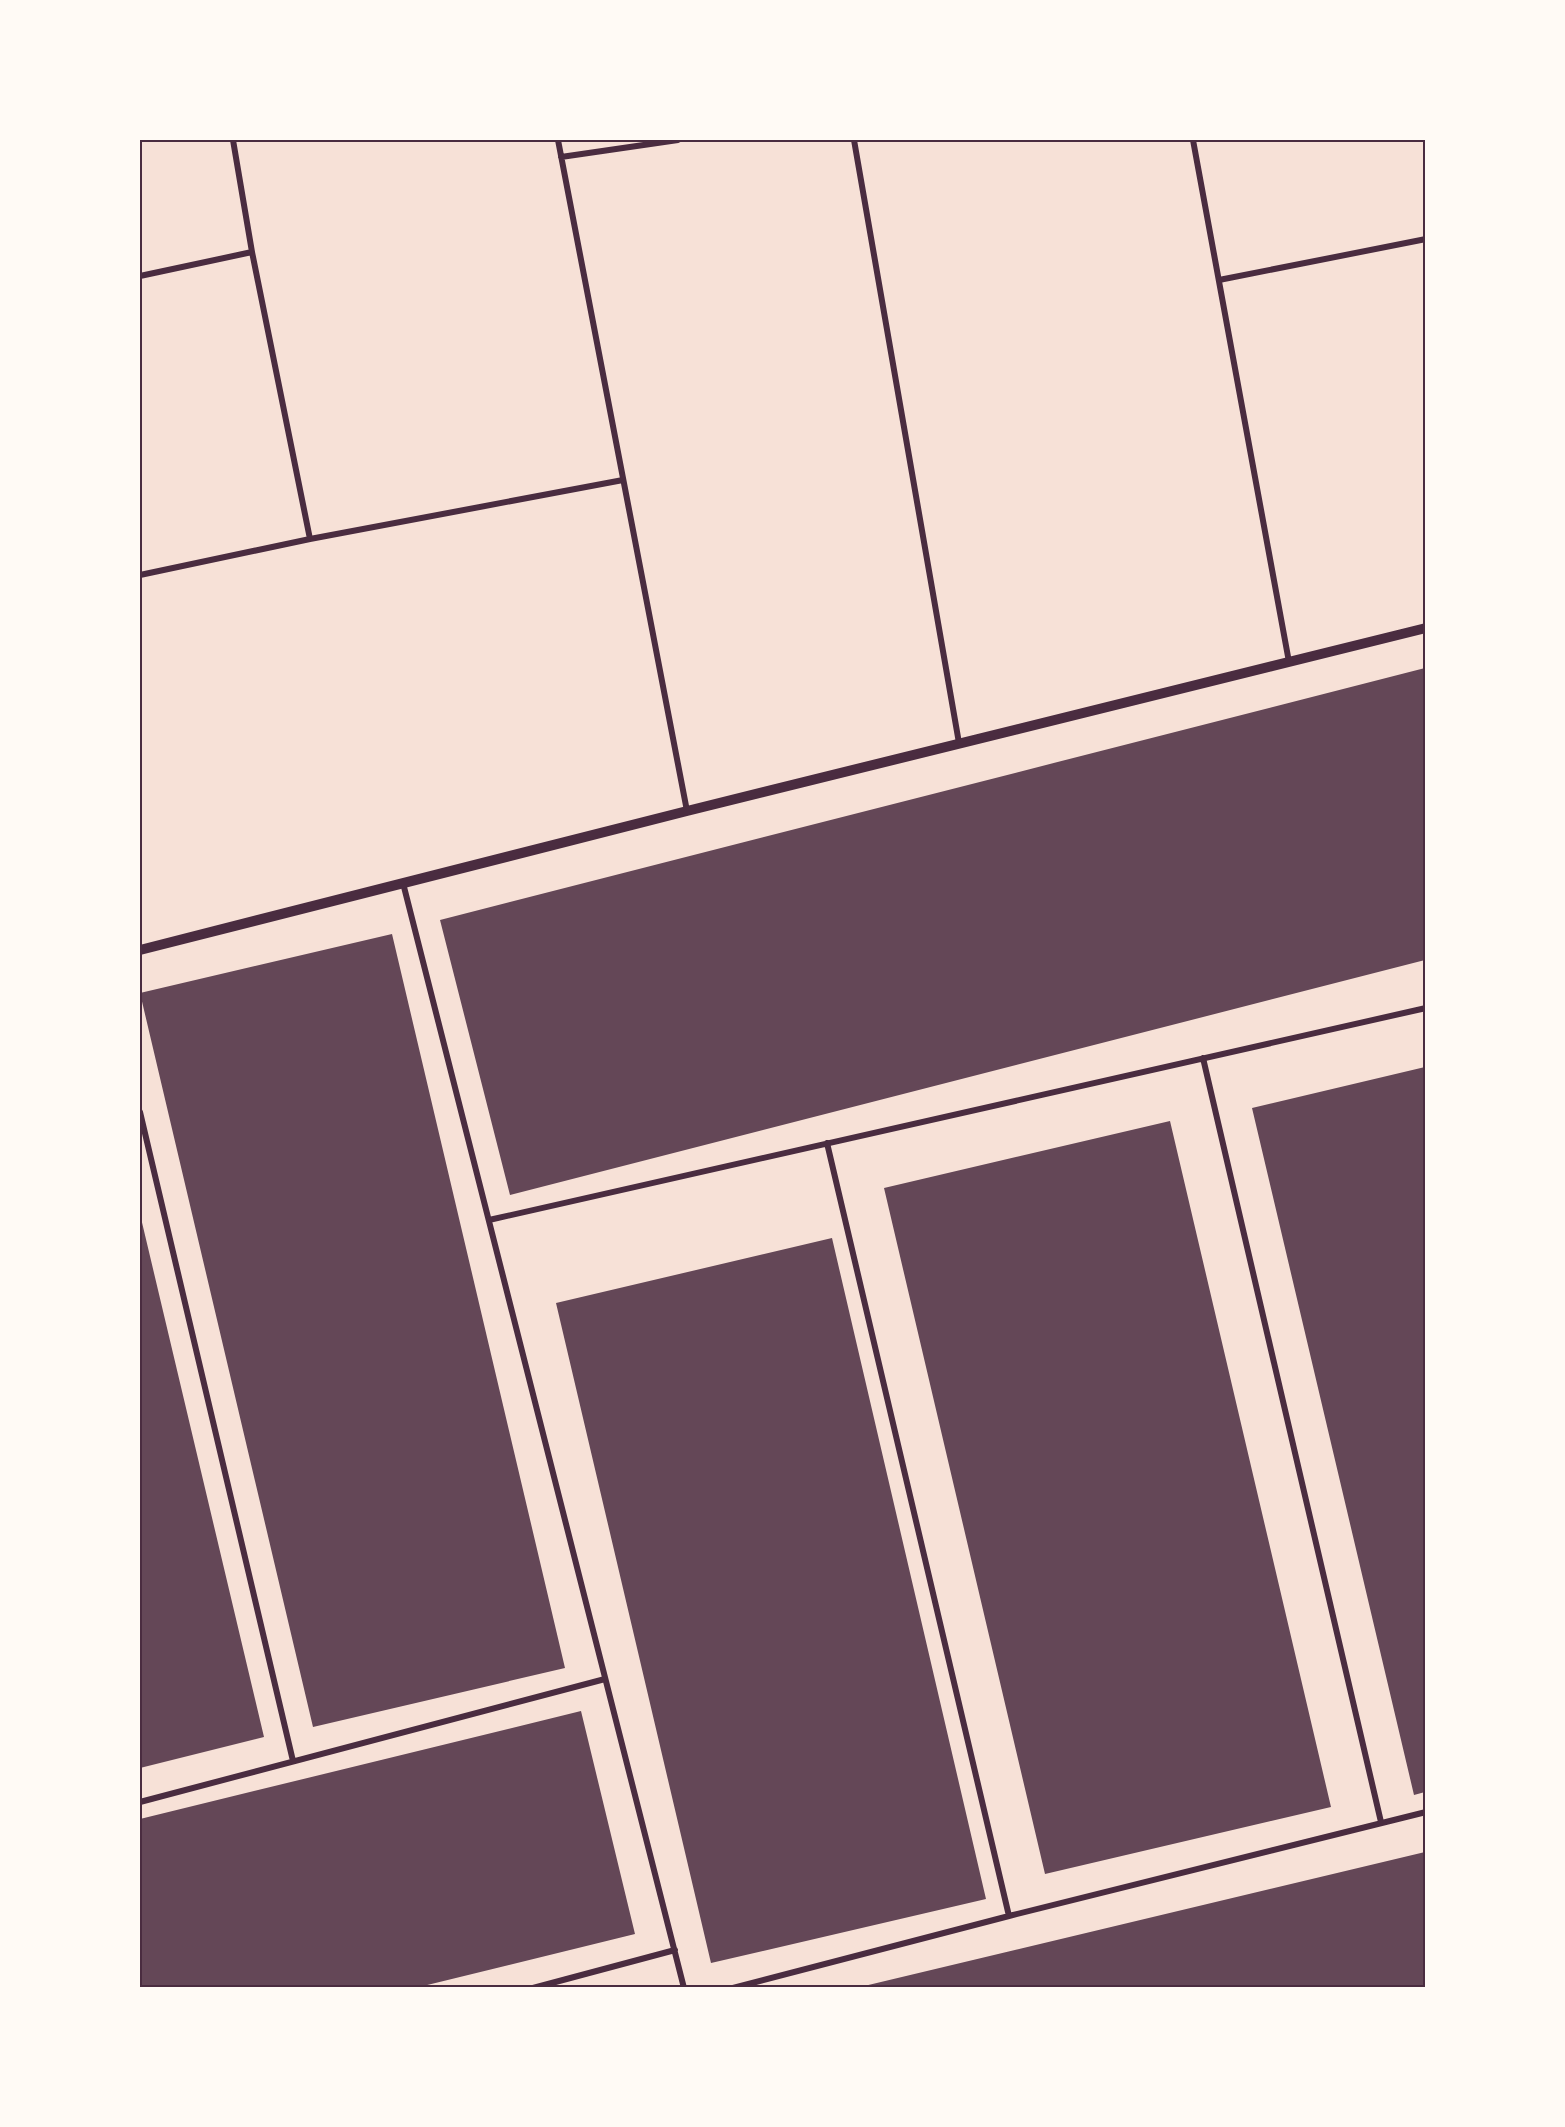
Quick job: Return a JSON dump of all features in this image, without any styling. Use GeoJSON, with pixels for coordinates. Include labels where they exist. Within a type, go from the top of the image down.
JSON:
{"type":"FeatureCollection","features":[{"type":"Feature","properties":{"kind":"street"},"geometry":{"type":"LineString","coordinates":[[233,140],[252,252],[310,539]]}},
{"type":"Feature","properties":{"kind":"street"},"geometry":{"type":"LineString","coordinates":[[558,140],[687,810]]}},
{"type":"Feature","properties":{"kind":"street"},"geometry":{"type":"LineString","coordinates":[[561,157],[678,140]]}},
{"type":"Feature","properties":{"kind":"street"},"geometry":{"type":"LineString","coordinates":[[854,140],[959,743]]}},
{"type":"Feature","properties":{"kind":"street"},"geometry":{"type":"LineString","coordinates":[[1193,140],[1289,662]]}},
{"type":"Feature","properties":{"kind":"street"},"geometry":{"type":"LineString","coordinates":[[1219,280],[1425,239]]}},
{"type":"Feature","properties":{"kind":"street"},"geometry":{"type":"LineString","coordinates":[[140,276],[252,252]]}},
{"type":"Feature","properties":{"kind":"street"},"geometry":{"type":"LineString","coordinates":[[140,575],[310,539],[623,480]]}},
{"type":"Feature","properties":{"kind":"street"},"geometry":{"type":"LineString","coordinates":[[140,950],[687,810],[1425,628]]}},
{"type":"Feature","properties":{"kind":"street"},"geometry":{"type":"LineString","coordinates":[[403,882],[684,1988]]}},
{"type":"Feature","properties":{"kind":"street"},"geometry":{"type":"LineString","coordinates":[[489,1220],[1425,1008]]}},
{"type":"Feature","properties":{"kind":"street"},"geometry":{"type":"LineString","coordinates":[[1203,1058],[1381,1822]]}},
{"type":"Feature","properties":{"kind":"street"},"geometry":{"type":"LineString","coordinates":[[140,1112],[293,1761]]}},
{"type":"Feature","properties":{"kind":"street"},"geometry":{"type":"LineString","coordinates":[[827,1143],[1009,1916]]}},
{"type":"Feature","properties":{"kind":"street"},"geometry":{"type":"LineString","coordinates":[[140,1802],[605,1679]]}},
{"type":"Feature","properties":{"kind":"street"},"geometry":{"type":"LineString","coordinates":[[733,1988],[1425,1812]]}},
{"type":"Feature","properties":{"kind":"street"},"geometry":{"type":"LineString","coordinates":[[533,1988],[675,1950]]}},
{"type":"Feature","properties":{"kind":"building"},"geometry":{"type":"Polygon","coordinates":[[[1425,668],[1425,960],[510,1195],[440,920],[1425,668]]]}},
{"type":"Feature","properties":{"kind":"building"},"geometry":{"type":"Polygon","coordinates":[[[392,934],[565,1668],[313,1727],[140,993],[392,934]]]}},
{"type":"Feature","properties":{"kind":"building"},"geometry":{"type":"Polygon","coordinates":[[[1425,1067],[1425,1792],[1414,1795],[1252,1108],[1425,1067]]]}},
{"type":"Feature","properties":{"kind":"building"},"geometry":{"type":"Polygon","coordinates":[[[1170,1121],[1331,1807],[1045,1874],[884,1188],[1170,1121]]]}},
{"type":"Feature","properties":{"kind":"building"},"geometry":{"type":"Polygon","coordinates":[[[140,1214],[264,1737],[140,1768],[140,1214]]]}},
{"type":"Feature","properties":{"kind":"building"},"geometry":{"type":"Polygon","coordinates":[[[832,1238],[986,1899],[711,1963],[556,1303],[832,1238]]]}},
{"type":"Feature","properties":{"kind":"building"},"geometry":{"type":"Polygon","coordinates":[[[581,1711],[635,1934],[415,1988],[140,1988],[140,1819],[581,1711]]]}},
{"type":"Feature","properties":{"kind":"building"},"geometry":{"type":"Polygon","coordinates":[[[1425,1852],[1425,1988],[860,1988],[860,1987],[1425,1852]]]}}]}
